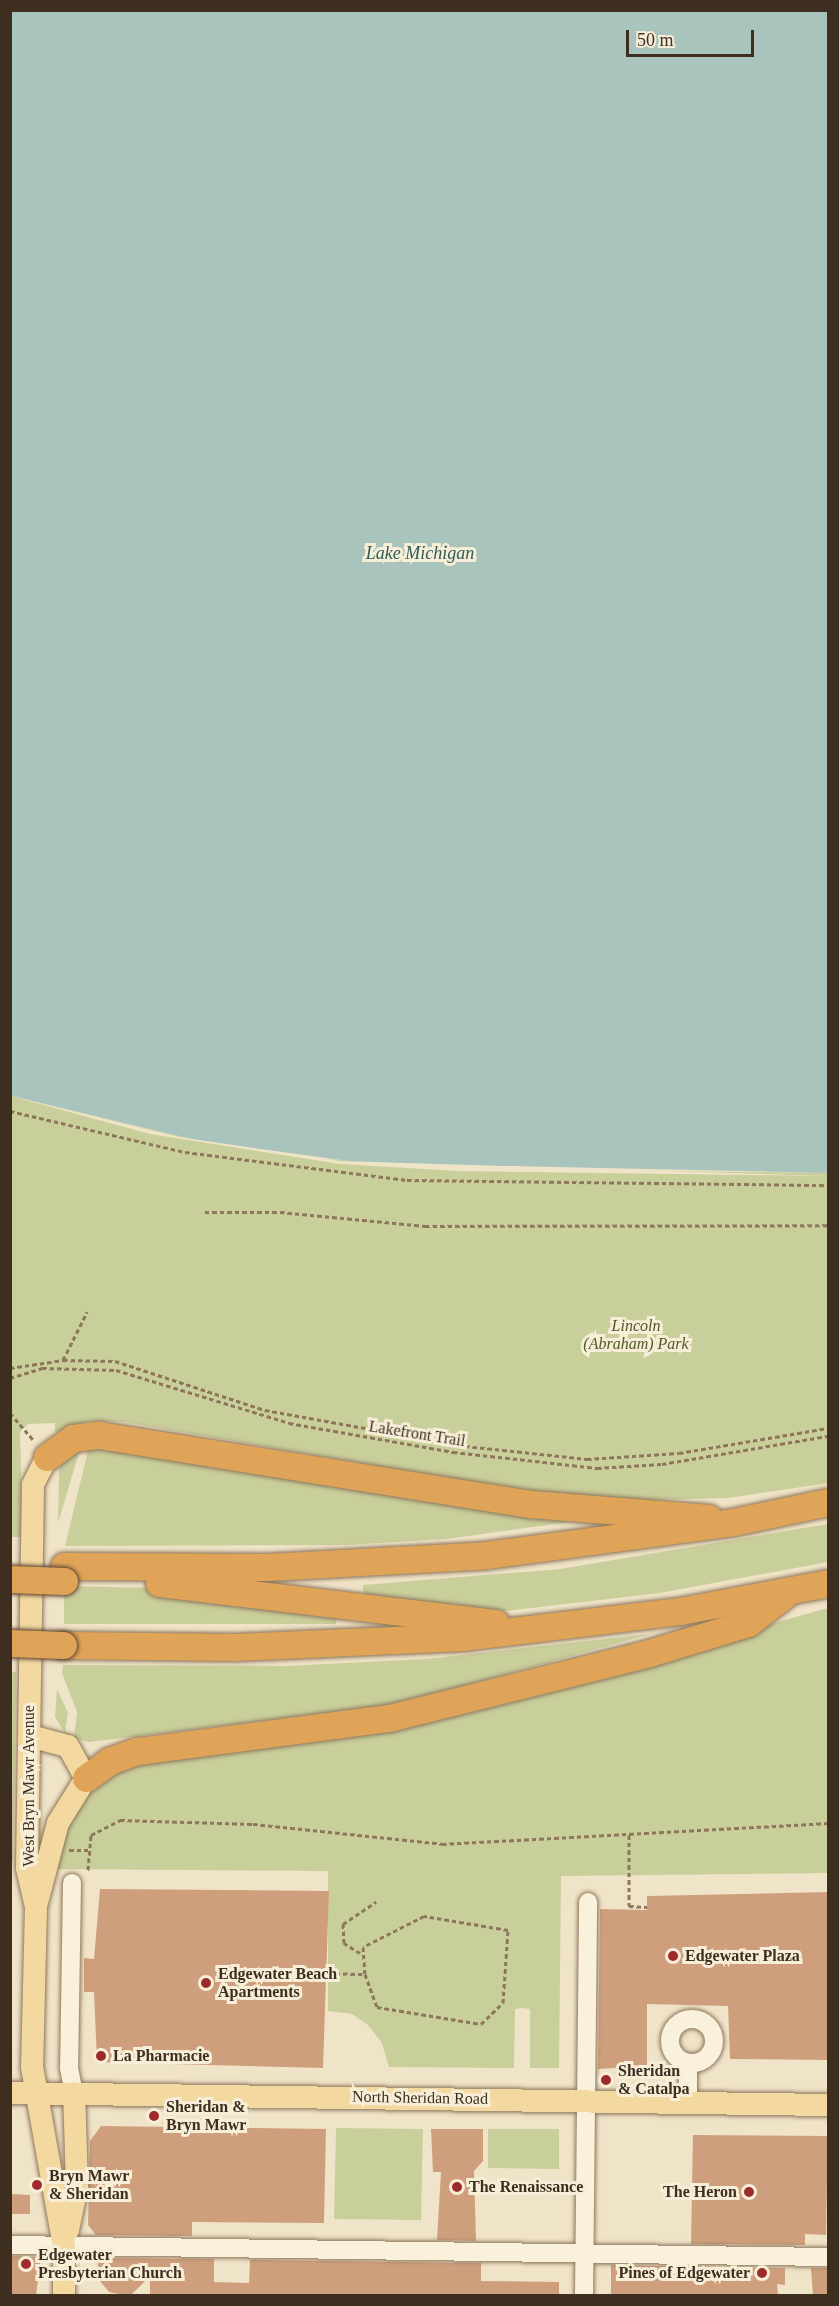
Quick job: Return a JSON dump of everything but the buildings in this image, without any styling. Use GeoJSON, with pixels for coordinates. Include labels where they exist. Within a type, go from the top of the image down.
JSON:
{"type":"FeatureCollection","features":[{"type":"Feature","properties":{"kind":"highway"},"geometry":{"type":"LineString","coordinates":[[47,1457],[73,1438],[99,1434],[531,1504],[658,1510],[733,1522]]}},
{"type":"Feature","properties":{"kind":"highway"},"geometry":{"type":"LineString","coordinates":[[10,1579],[64,1573],[363,1564],[584,1544],[733,1522],[828,1502]]}},
{"type":"Feature","properties":{"kind":"highway"},"geometry":{"type":"LineString","coordinates":[[10,1565],[552,1628]]}},
{"type":"Feature","properties":{"kind":"highway"},"geometry":{"type":"LineString","coordinates":[[10,1644],[361,1644],[552,1628],[789,1592],[828,1583]]}},
{"type":"Feature","properties":{"kind":"highway"},"geometry":{"type":"LineString","coordinates":[[86,1778],[109,1761],[136,1751],[389,1718],[649,1653],[748,1623],[789,1592]]}},
{"type":"Feature","properties":{"kind":"main road","name":"West Bryn Mawr Avenue"},"geometry":{"type":"LineString","coordinates":[[47,1457],[33,1485],[27,1868],[36,1906],[32,2067],[39,2093],[64,2246],[64,2295]]}},
{"type":"Feature","properties":{"kind":"main road"},"geometry":{"type":"LineString","coordinates":[[30,1736],[68,1746],[86,1778],[58,1823],[36,1906]]}},
{"type":"Feature","properties":{"kind":"main road","name":"North Sheridan Road"},"geometry":{"type":"LineString","coordinates":[[10,2093],[828,2105]]}},
{"type":"Feature","properties":{"kind":"main road"},"geometry":{"type":"LineString","coordinates":[[64,2246],[77,2186],[74,2093]]}},
{"type":"Feature","properties":{"kind":"street"},"geometry":{"type":"LineString","coordinates":[[72,1883],[69,2068],[74,2093]]}},
{"type":"Feature","properties":{"kind":"street"},"geometry":{"type":"LineString","coordinates":[[584,2295],[588,2101],[588,1902]]}},
{"type":"Feature","properties":{"kind":"street"},"geometry":{"type":"LineString","coordinates":[[688,2063],[688,2102]]}},
{"type":"Feature","properties":{"kind":"street"},"geometry":{"type":"LineString","coordinates":[[10,2246],[828,2257]]}},
{"type":"Feature","properties":{"kind":"path"},"geometry":{"type":"LineString","coordinates":[[10,1111],[219,1158],[407,1180],[828,1185]]}},
{"type":"Feature","properties":{"kind":"path"},"geometry":{"type":"LineString","coordinates":[[205,1212],[280,1212],[426,1226],[828,1225]]}},
{"type":"Feature","properties":{"kind":"path"},"geometry":{"type":"LineString","coordinates":[[63,1360],[87,1312]]}},
{"type":"Feature","properties":{"kind":"path","name":"Lakefront Trail"},"geometry":{"type":"LineString","coordinates":[[10,1368],[63,1360],[115,1361],[241,1403],[339,1424],[554,1456],[640,1458],[828,1428]]}},
{"type":"Feature","properties":{"kind":"path","name":"Lakefront Trail"},"geometry":{"type":"LineString","coordinates":[[10,1378],[42,1368],[116,1370],[289,1423],[453,1452],[597,1468],[662,1464],[828,1437]]}},
{"type":"Feature","properties":{"kind":"path"},"geometry":{"type":"LineString","coordinates":[[10,1413],[47,1457]]}},
{"type":"Feature","properties":{"kind":"path"},"geometry":{"type":"LineString","coordinates":[[88,1869],[91,1835],[120,1821],[253,1824],[442,1844],[828,1823]]}},
{"type":"Feature","properties":{"kind":"path"},"geometry":{"type":"LineString","coordinates":[[629,1835],[629,1906],[647,1907]]}},
{"type":"Feature","properties":{"kind":"path"},"geometry":{"type":"LineString","coordinates":[[360,1953],[368,1943],[424,1916],[508,1930],[503,2003],[481,2024],[377,2007],[360,1953],[344,1943],[343,1924],[376,1902]]}},
{"type":"Feature","properties":{"kind":"path"},"geometry":{"type":"LineString","coordinates":[[328,1973],[365,1974]]}},
{"type":"Feature","properties":{"kind":"green space","name":"Lincoln (Abraham) Park"},"geometry":{"type":"Polygon","coordinates":[[[10,1096],[200,1141],[314,1158],[458,1168],[828,1173],[828,1483],[728,1498],[643,1500],[511,1489],[124,1422],[90,1421],[55,1432],[55,1423],[28,1424],[20,1432],[23,1537],[11,1537],[11,1545],[10,1096]]]}},
{"type":"Feature","properties":{"kind":"green space"},"geometry":{"type":"Polygon","coordinates":[[[90,1442],[584,1520],[446,1539],[347,1545],[65,1546],[90,1442]]]}},
{"type":"Feature","properties":{"kind":"green space"},"geometry":{"type":"Polygon","coordinates":[[[81,1446],[58,1523],[59,1468],[81,1446]]]}},
{"type":"Feature","properties":{"kind":"green space"},"geometry":{"type":"Polygon","coordinates":[[[828,1524],[828,1562],[660,1593],[505,1611],[364,1601],[363,1585],[560,1569],[828,1524]]]}},
{"type":"Feature","properties":{"kind":"green space"},"geometry":{"type":"Polygon","coordinates":[[[64,1586],[154,1588],[337,1613],[336,1624],[64,1624],[64,1586]]]}},
{"type":"Feature","properties":{"kind":"green space"},"geometry":{"type":"Polygon","coordinates":[[[828,1608],[828,1873],[561,1876],[559,2068],[530,2068],[530,2009],[522,2008],[515,2009],[514,2068],[389,2067],[382,2043],[368,2025],[352,2014],[328,2011],[328,1871],[53,1869],[56,1850],[89,1789],[121,1767],[490,1701],[828,1608]]]}},
{"type":"Feature","properties":{"kind":"green space"},"geometry":{"type":"Polygon","coordinates":[[[650,1634],[399,1704],[89,1742],[74,1738],[77,1712],[62,1673],[63,1665],[286,1666],[426,1659],[650,1634]]]}},
{"type":"Feature","properties":{"kind":"green space"},"geometry":{"type":"Polygon","coordinates":[[[11,1672],[16,1672],[13,1862],[10,1862],[11,1672]]]}},
{"type":"Feature","properties":{"kind":"green space"},"geometry":{"type":"Polygon","coordinates":[[[57,1689],[68,1713],[65,1733],[55,1717],[57,1689]]]}},
{"type":"Feature","properties":{"kind":"green space"},"geometry":{"type":"Polygon","coordinates":[[[336,2128],[423,2129],[421,2220],[334,2219],[336,2128]]]}},
{"type":"Feature","properties":{"kind":"green space"},"geometry":{"type":"Polygon","coordinates":[[[488,2129],[559,2129],[559,2169],[488,2168],[488,2129]]]}},
{"type":"Feature","properties":{"kind":"water","name":"Lake Michigan"},"geometry":{"type":"Polygon","coordinates":[[[10,11],[828,11],[828,1173],[364,1163],[200,1141],[11,1096],[10,11]]]}},
{"type":"Feature","properties":{"kind":"pier"},"geometry":{"type":"Polygon","coordinates":[[[11,1096],[179,1137],[340,1161],[828,1176],[458,1171],[340,1164],[150,1134],[11,1096]]]}},
{"type":"Feature","properties":{"kind":"place","name":"Edgewater Plaza"},"geometry":{"type":"Point","coordinates":[673,1956]}},
{"type":"Feature","properties":{"kind":"place","name":"Edgewater Beach Apartments"},"geometry":{"type":"Point","coordinates":[206,1983]}},
{"type":"Feature","properties":{"kind":"place","name":"La Pharmacie"},"geometry":{"type":"Point","coordinates":[101,2056]}},
{"type":"Feature","properties":{"kind":"place","name":"Sheridan & Catalpa"},"geometry":{"type":"Point","coordinates":[606,2080]}},
{"type":"Feature","properties":{"kind":"place","name":"Sheridan & Bryn Mawr"},"geometry":{"type":"Point","coordinates":[154,2116]}},
{"type":"Feature","properties":{"kind":"place","name":"Bryn Mawr & Sheridan"},"geometry":{"type":"Point","coordinates":[37,2185]}},
{"type":"Feature","properties":{"kind":"place","name":"The Renaissance"},"geometry":{"type":"Point","coordinates":[457,2187]}},
{"type":"Feature","properties":{"kind":"place","name":"The Heron"},"geometry":{"type":"Point","coordinates":[749,2192]}},
{"type":"Feature","properties":{"kind":"place","name":"Edgewater Presbyterian Church"},"geometry":{"type":"Point","coordinates":[26,2264]}},
{"type":"Feature","properties":{"kind":"place","name":"Pines of Edgewater"},"geometry":{"type":"Point","coordinates":[762,2273]}}]}
